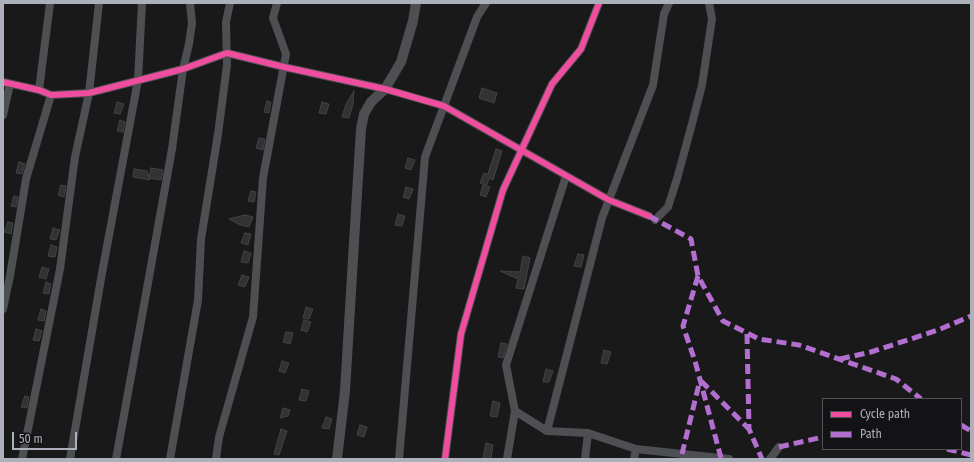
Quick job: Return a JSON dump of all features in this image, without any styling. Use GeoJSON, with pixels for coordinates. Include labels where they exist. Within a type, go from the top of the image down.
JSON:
{"type":"FeatureCollection","features":[{"type":"Feature","properties":{"kind":"street"},"geometry":{"type":"LineString","coordinates":[[39,90],[50,3]]}},
{"type":"Feature","properties":{"kind":"street"},"geometry":{"type":"LineString","coordinates":[[22,459],[60,270],[75,157],[90,93],[99,3]]}},
{"type":"Feature","properties":{"kind":"street"},"geometry":{"type":"LineString","coordinates":[[70,459],[102,273],[138,80],[142,3]]}},
{"type":"Feature","properties":{"kind":"street"},"geometry":{"type":"LineString","coordinates":[[116,459],[165,187],[183,69],[189,44],[192,23],[190,3]]}},
{"type":"Feature","properties":{"kind":"street"},"geometry":{"type":"LineString","coordinates":[[170,459],[198,300],[201,239],[227,65],[226,22],[230,3]]}},
{"type":"Feature","properties":{"kind":"street"},"geometry":{"type":"LineString","coordinates":[[216,459],[219,438],[253,317],[263,178],[286,54],[274,18],[277,3]]}},
{"type":"Feature","properties":{"kind":"street"},"geometry":{"type":"LineString","coordinates":[[337,459],[345,391],[361,129],[364,114],[371,102],[385,89],[401,62],[413,21],[416,3]]}},
{"type":"Feature","properties":{"kind":"street"},"geometry":{"type":"LineString","coordinates":[[399,459],[425,156],[477,17],[486,3]]}},
{"type":"Feature","properties":{"kind":"street"},"geometry":{"type":"LineString","coordinates":[[445,459],[461,334],[503,190],[552,84],[581,49],[599,3]]}},
{"type":"Feature","properties":{"kind":"street"},"geometry":{"type":"LineString","coordinates":[[548,431],[602,218],[653,85],[664,14],[669,3]]}},
{"type":"Feature","properties":{"kind":"street"},"geometry":{"type":"LineString","coordinates":[[3,115],[7,83],[39,90],[51,95],[90,93],[183,69],[227,53],[385,89],[444,106],[609,200],[652,218],[668,207],[693,120],[702,85],[712,19],[709,3]]}},
{"type":"Feature","properties":{"kind":"street"},"geometry":{"type":"LineString","coordinates":[[3,309],[26,179],[51,95]]}},
{"type":"Feature","properties":{"kind":"street"},"geometry":{"type":"LineString","coordinates":[[507,459],[516,411],[506,365],[566,176]]}},
{"type":"Feature","properties":{"kind":"street"},"geometry":{"type":"LineString","coordinates":[[516,411],[548,431],[588,433],[636,449],[682,457],[724,459]]}},
{"type":"Feature","properties":{"kind":"street"},"geometry":{"type":"LineString","coordinates":[[585,459],[588,433]]}},
{"type":"Feature","properties":{"kind":"street"},"geometry":{"type":"LineString","coordinates":[[770,459],[779,447]]}},
{"type":"Feature","properties":{"kind":"street"},"geometry":{"type":"LineString","coordinates":[[634,459],[636,449]]}},
{"type":"Feature","properties":{"kind":"building"},"geometry":{"type":"Polygon","coordinates":[[[482,88],[497,93],[494,103],[479,98],[482,88]]]}},
{"type":"Feature","properties":{"kind":"building"},"geometry":{"type":"Polygon","coordinates":[[[354,91],[353,104],[349,118],[342,117],[346,104],[354,91]]]}},
{"type":"Feature","properties":{"kind":"building"},"geometry":{"type":"Polygon","coordinates":[[[267,101],[271,102],[269,113],[264,112],[267,101]]]}},
{"type":"Feature","properties":{"kind":"building"},"geometry":{"type":"Polygon","coordinates":[[[117,102],[124,104],[120,114],[114,113],[117,102]]]}},
{"type":"Feature","properties":{"kind":"building"},"geometry":{"type":"Polygon","coordinates":[[[322,102],[329,104],[326,114],[319,113],[322,102]]]}},
{"type":"Feature","properties":{"kind":"building"},"geometry":{"type":"Polygon","coordinates":[[[120,120],[125,122],[123,132],[117,131],[120,120]]]}},
{"type":"Feature","properties":{"kind":"building"},"geometry":{"type":"Polygon","coordinates":[[[259,138],[265,139],[263,150],[256,148],[259,138]]]}},
{"type":"Feature","properties":{"kind":"building"},"geometry":{"type":"Polygon","coordinates":[[[496,149],[502,151],[493,180],[489,178],[487,185],[480,183],[484,173],[488,174],[496,149]]]}},
{"type":"Feature","properties":{"kind":"building"},"geometry":{"type":"Polygon","coordinates":[[[408,158],[415,160],[411,170],[405,168],[408,158]]]}},
{"type":"Feature","properties":{"kind":"building"},"geometry":{"type":"Polygon","coordinates":[[[19,162],[25,164],[22,174],[16,173],[19,162]]]}},
{"type":"Feature","properties":{"kind":"building"},"geometry":{"type":"Polygon","coordinates":[[[151,168],[163,170],[161,180],[149,178],[151,168]]]}},
{"type":"Feature","properties":{"kind":"building"},"geometry":{"type":"Polygon","coordinates":[[[134,169],[147,171],[150,180],[133,177],[134,169]]]}},
{"type":"Feature","properties":{"kind":"building"},"geometry":{"type":"Polygon","coordinates":[[[61,185],[66,186],[64,197],[58,195],[61,185]]]}},
{"type":"Feature","properties":{"kind":"building"},"geometry":{"type":"Polygon","coordinates":[[[483,185],[490,187],[486,197],[480,195],[483,185]]]}},
{"type":"Feature","properties":{"kind":"building"},"geometry":{"type":"Polygon","coordinates":[[[406,187],[413,189],[409,199],[403,197],[406,187]]]}},
{"type":"Feature","properties":{"kind":"building"},"geometry":{"type":"Polygon","coordinates":[[[251,191],[256,192],[254,202],[248,201],[251,191]]]}},
{"type":"Feature","properties":{"kind":"building"},"geometry":{"type":"Polygon","coordinates":[[[14,196],[18,197],[16,207],[11,206],[14,196]]]}},
{"type":"Feature","properties":{"kind":"building"},"geometry":{"type":"Polygon","coordinates":[[[398,214],[405,216],[402,226],[395,225],[398,214]]]}},
{"type":"Feature","properties":{"kind":"building"},"geometry":{"type":"Polygon","coordinates":[[[245,215],[253,217],[249,227],[240,225],[229,219],[245,215]]]}},
{"type":"Feature","properties":{"kind":"building"},"geometry":{"type":"Polygon","coordinates":[[[8,222],[13,223],[11,234],[4,232],[8,222]]]}},
{"type":"Feature","properties":{"kind":"building"},"geometry":{"type":"Polygon","coordinates":[[[53,228],[60,230],[56,240],[50,239],[53,228]]]}},
{"type":"Feature","properties":{"kind":"building"},"geometry":{"type":"Polygon","coordinates":[[[245,233],[251,234],[248,245],[241,243],[245,233]]]}},
{"type":"Feature","properties":{"kind":"building"},"geometry":{"type":"Polygon","coordinates":[[[51,245],[57,247],[55,257],[48,256],[51,245]]]}},
{"type":"Feature","properties":{"kind":"building"},"geometry":{"type":"Polygon","coordinates":[[[244,251],[251,253],[248,263],[241,262],[244,251]]]}},
{"type":"Feature","properties":{"kind":"building"},"geometry":{"type":"Polygon","coordinates":[[[578,254],[584,255],[581,267],[574,266],[578,254]]]}},
{"type":"Feature","properties":{"kind":"building"},"geometry":{"type":"Polygon","coordinates":[[[523,256],[530,258],[524,289],[516,288],[518,279],[500,271],[520,272],[523,256]]]}},
{"type":"Feature","properties":{"kind":"building"},"geometry":{"type":"Polygon","coordinates":[[[42,267],[49,269],[46,279],[39,277],[42,267]]]}},
{"type":"Feature","properties":{"kind":"building"},"geometry":{"type":"Polygon","coordinates":[[[242,275],[249,277],[245,287],[238,285],[242,275]]]}},
{"type":"Feature","properties":{"kind":"building"},"geometry":{"type":"Polygon","coordinates":[[[46,282],[51,284],[49,294],[43,293],[46,282]]]}},
{"type":"Feature","properties":{"kind":"building"},"geometry":{"type":"Polygon","coordinates":[[[306,307],[313,309],[309,319],[303,318],[306,307]]]}},
{"type":"Feature","properties":{"kind":"building"},"geometry":{"type":"Polygon","coordinates":[[[41,309],[46,311],[44,321],[38,320],[41,309]]]}},
{"type":"Feature","properties":{"kind":"building"},"geometry":{"type":"Polygon","coordinates":[[[304,320],[311,322],[307,332],[301,330],[304,320]]]}},
{"type":"Feature","properties":{"kind":"building"},"geometry":{"type":"Polygon","coordinates":[[[36,329],[42,331],[39,341],[33,340],[36,329]]]}},
{"type":"Feature","properties":{"kind":"building"},"geometry":{"type":"Polygon","coordinates":[[[286,332],[293,333],[290,344],[283,342],[286,332]]]}},
{"type":"Feature","properties":{"kind":"building"},"geometry":{"type":"Polygon","coordinates":[[[501,343],[507,344],[503,358],[498,357],[501,343]]]}},
{"type":"Feature","properties":{"kind":"building"},"geometry":{"type":"Polygon","coordinates":[[[604,350],[611,352],[607,364],[601,363],[604,350]]]}},
{"type":"Feature","properties":{"kind":"building"},"geometry":{"type":"Polygon","coordinates":[[[282,361],[289,363],[285,373],[279,371],[282,361]]]}},
{"type":"Feature","properties":{"kind":"building"},"geometry":{"type":"Polygon","coordinates":[[[546,369],[553,371],[549,382],[543,382],[546,369]]]}},
{"type":"Feature","properties":{"kind":"building"},"geometry":{"type":"Polygon","coordinates":[[[302,389],[309,391],[306,401],[299,400],[302,389]]]}},
{"type":"Feature","properties":{"kind":"building"},"geometry":{"type":"Polygon","coordinates":[[[25,396],[29,397],[27,408],[21,407],[25,396]]]}},
{"type":"Feature","properties":{"kind":"building"},"geometry":{"type":"Polygon","coordinates":[[[493,401],[500,403],[497,417],[490,416],[493,401]]]}},
{"type":"Feature","properties":{"kind":"building"},"geometry":{"type":"Polygon","coordinates":[[[283,408],[290,410],[288,416],[280,418],[283,408]]]}},
{"type":"Feature","properties":{"kind":"building"},"geometry":{"type":"Polygon","coordinates":[[[326,417],[332,419],[329,429],[322,428],[326,417]]]}},
{"type":"Feature","properties":{"kind":"building"},"geometry":{"type":"Polygon","coordinates":[[[360,425],[367,427],[364,437],[357,435],[360,425]]]}},
{"type":"Feature","properties":{"kind":"building"},"geometry":{"type":"Polygon","coordinates":[[[281,429],[287,431],[279,455],[274,454],[281,429]]]}},
{"type":"Feature","properties":{"kind":"building"},"geometry":{"type":"Polygon","coordinates":[[[486,443],[493,445],[491,459],[483,458],[486,443]]]}},
{"type":"Feature","properties":{"kind":"marked path"},"geometry":{"type":"LineString","coordinates":[[649,216],[691,239],[698,276],[723,321],[759,339],[799,345],[896,379],[920,398]]}},
{"type":"Feature","properties":{"kind":"marked path"},"geometry":{"type":"LineString","coordinates":[[698,276],[683,326],[695,361],[721,458]]}},
{"type":"Feature","properties":{"kind":"marked path"},"geometry":{"type":"LineString","coordinates":[[840,359],[871,352],[938,330],[971,316]]}},
{"type":"Feature","properties":{"kind":"marked path"},"geometry":{"type":"LineString","coordinates":[[747,334],[749,429],[762,459]]}},
{"type":"Feature","properties":{"kind":"marked path"},"geometry":{"type":"LineString","coordinates":[[682,454],[700,380]]}},
{"type":"Feature","properties":{"kind":"marked path"},"geometry":{"type":"LineString","coordinates":[[701,381],[749,429]]}},
{"type":"Feature","properties":{"kind":"marked path"},"geometry":{"type":"LineString","coordinates":[[962,426],[971,431]]}},
{"type":"Feature","properties":{"kind":"marked path"},"geometry":{"type":"LineString","coordinates":[[779,447],[822,437]]}},
{"type":"Feature","properties":{"kind":"marked path"},"geometry":{"type":"LineString","coordinates":[[951,450],[971,455]]}},
{"type":"Feature","properties":{"kind":"cycle path"},"geometry":{"type":"LineString","coordinates":[[445,459],[461,334],[503,190],[552,84],[581,49],[599,3]]}},
{"type":"Feature","properties":{"kind":"cycle path"},"geometry":{"type":"LineString","coordinates":[[3,82],[39,90],[51,95],[89,93],[183,69],[227,53],[385,89],[444,106],[609,200],[649,216]]}}]}
